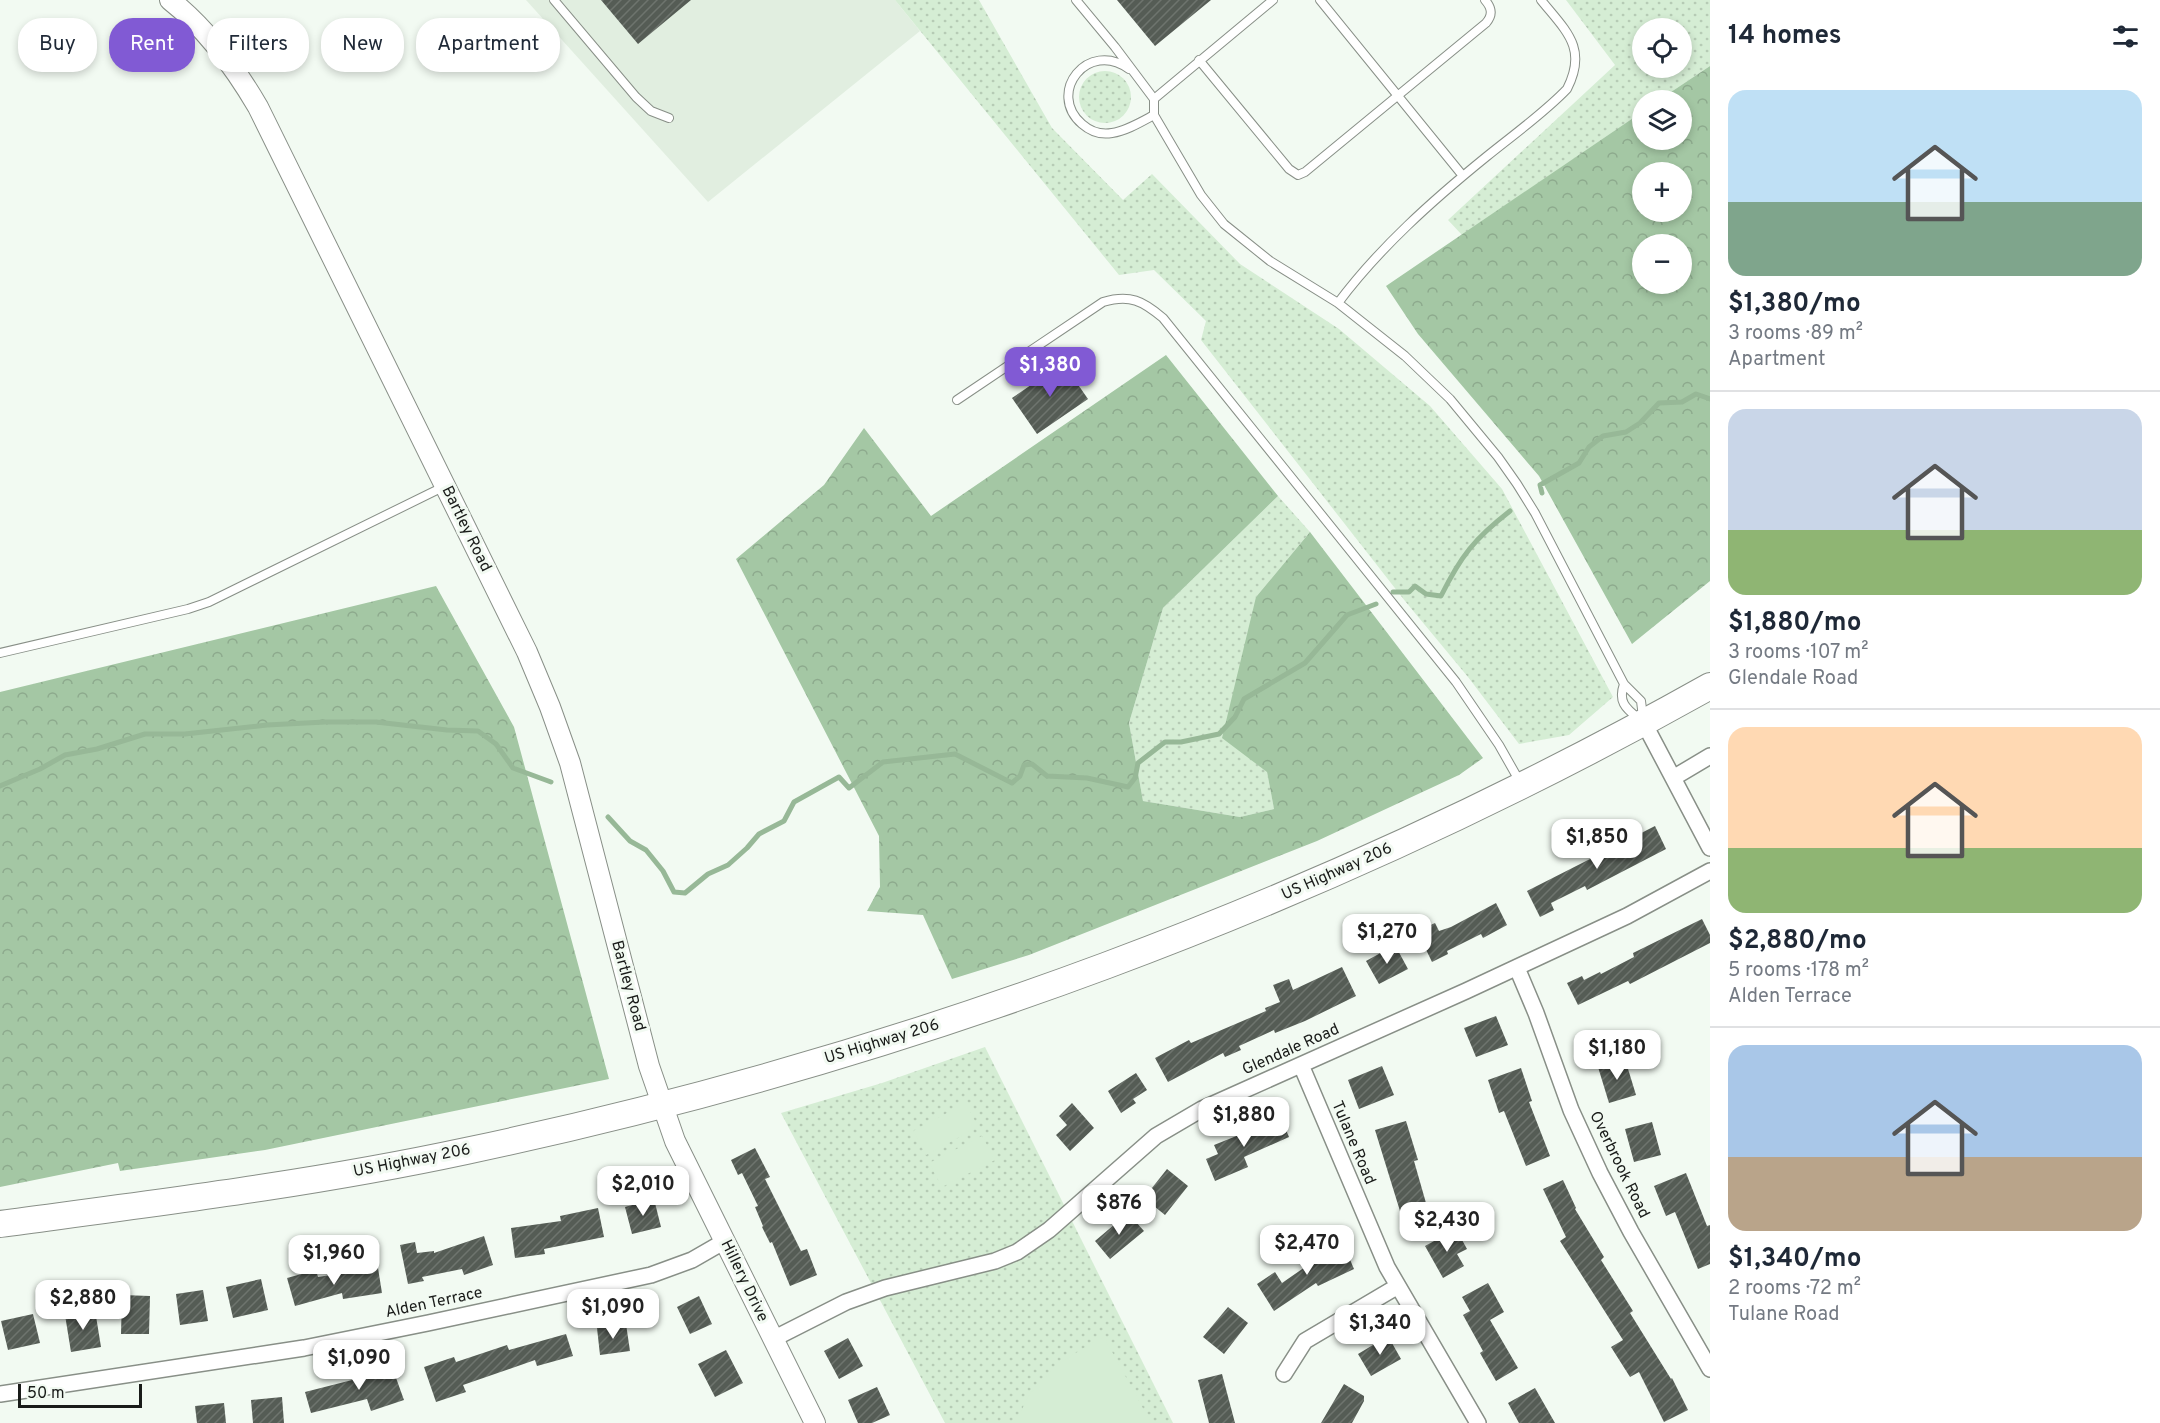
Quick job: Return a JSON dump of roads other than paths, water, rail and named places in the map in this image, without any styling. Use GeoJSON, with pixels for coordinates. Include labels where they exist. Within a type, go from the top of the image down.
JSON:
{"type":"FeatureCollection","features":[{"type":"Feature","properties":{"kind":"highway","name":"US Highway 206"},"geometry":{"type":"LineString","coordinates":[[0,1224],[181,1200],[369,1170],[476,1149],[662,1105],[841,1055],[1085,974],[1318,881],[1522,786],[1710,686]]}},
{"type":"Feature","properties":{"kind":"street","name":"Bartley Road"},"geometry":{"type":"LineString","coordinates":[[170,0],[195,21],[216,45],[253,98],[527,652],[570,763],[649,1066],[662,1105]]}},
{"type":"Feature","properties":{"kind":"street"},"geometry":{"type":"LineString","coordinates":[[1644,723],[1710,848]]}},
{"type":"Feature","properties":{"kind":"street"},"geometry":{"type":"LineString","coordinates":[[1673,778],[1710,756]]}},
{"type":"Feature","properties":{"kind":"street","name":"Glendale Road"},"geometry":{"type":"LineString","coordinates":[[773,1339],[846,1302],[885,1288],[995,1261],[1017,1252],[1049,1230],[1156,1136],[1202,1109],[1517,968],[1627,916],[1710,871]]}},
{"type":"Feature","properties":{"kind":"street","name":"Overbrook Road"},"geometry":{"type":"LineString","coordinates":[[1517,968],[1572,1110],[1600,1173],[1631,1232],[1710,1369]]}},
{"type":"Feature","properties":{"kind":"street","name":"Tulane Road"},"geometry":{"type":"LineString","coordinates":[[1301,1065],[1368,1225],[1398,1286],[1478,1423]]}},
{"type":"Feature","properties":{"kind":"street","name":"Hillery Drive"},"geometry":{"type":"LineString","coordinates":[[662,1105],[675,1141],[815,1423]]}},
{"type":"Feature","properties":{"kind":"street","name":"Alden Terrace"},"geometry":{"type":"LineString","coordinates":[[0,1394],[304,1348],[428,1323],[651,1275],[692,1260],[724,1241]]}},
{"type":"Feature","properties":{"kind":"street"},"geometry":{"type":"LineString","coordinates":[[1284,1374],[1305,1341],[1398,1286]]}},
{"type":"Feature","properties":{"kind":"lane"},"geometry":{"type":"LineString","coordinates":[[554,0],[636,98],[651,111],[669,118]]}},
{"type":"Feature","properties":{"kind":"lane"},"geometry":{"type":"LineString","coordinates":[[1076,0],[1154,99],[1154,115],[1201,195],[1224,224],[1270,261],[1338,303],[1405,356],[1450,399],[1498,457],[1534,513],[1624,684],[1641,701],[1644,723]]}},
{"type":"Feature","properties":{"kind":"lane"},"geometry":{"type":"LineString","coordinates":[[1154,99],[1273,0]]}},
{"type":"Feature","properties":{"kind":"lane"},"geometry":{"type":"LineString","coordinates":[[1320,0],[1463,176]]}},
{"type":"Feature","properties":{"kind":"lane"},"geometry":{"type":"LineString","coordinates":[[1199,60],[1289,169],[1298,175],[1305,172],[1486,23],[1491,17],[1491,10],[1485,0]]}},
{"type":"Feature","properties":{"kind":"lane"},"geometry":{"type":"LineString","coordinates":[[1338,303],[1356,278],[1409,225],[1463,176],[1561,96],[1572,81],[1577,63],[1572,39],[1541,0]]}},
{"type":"Feature","properties":{"kind":"lane"},"geometry":{"type":"LineString","coordinates":[[1132,72],[1122,64],[1110,60],[1096,61],[1082,68],[1072,80],[1068,92],[1073,114],[1087,128],[1103,134],[1112,134],[1154,115]]}},
{"type":"Feature","properties":{"kind":"lane"},"geometry":{"type":"LineString","coordinates":[[957,399],[1103,302],[1120,298],[1149,306],[1163,318],[1456,682],[1499,745],[1522,786]]}},
{"type":"Feature","properties":{"kind":"lane"},"geometry":{"type":"LineString","coordinates":[[0,653],[188,609],[209,602],[445,486]]}},
{"type":"Feature","properties":{"kind":"lane"},"geometry":{"type":"LineString","coordinates":[[1624,684],[1621,693],[1626,708],[1644,723]]}},
{"type":"Feature","properties":{"kind":"waterway"},"geometry":{"type":"LineString","coordinates":[[1542,493],[1540,485],[1579,463],[1589,447],[1603,436],[1626,432],[1640,423],[1659,403],[1682,402],[1696,394],[1710,399]]}},
{"type":"Feature","properties":{"kind":"waterway"},"geometry":{"type":"LineString","coordinates":[[1393,592],[1409,592],[1415,586],[1426,594],[1441,596],[1470,549],[1487,530],[1510,511]]}},
{"type":"Feature","properties":{"kind":"waterway"},"geometry":{"type":"LineString","coordinates":[[608,817],[630,841],[646,850],[663,871],[674,892],[685,893],[708,874],[728,865],[759,834],[784,821],[794,802],[839,777],[849,788],[883,762],[955,754],[1012,783],[1020,776],[1024,765],[1032,764],[1047,776],[1087,778],[1128,787],[1135,778],[1138,763],[1165,742],[1181,742],[1219,734],[1235,717],[1244,699],[1305,663],[1347,615],[1376,604]]}},
{"type":"Feature","properties":{"kind":"waterway"},"geometry":{"type":"LineString","coordinates":[[0,786],[40,769],[65,755],[97,749],[145,734],[185,734],[267,725],[325,722],[376,722],[478,731],[496,744],[513,768],[551,782]]}}]}
